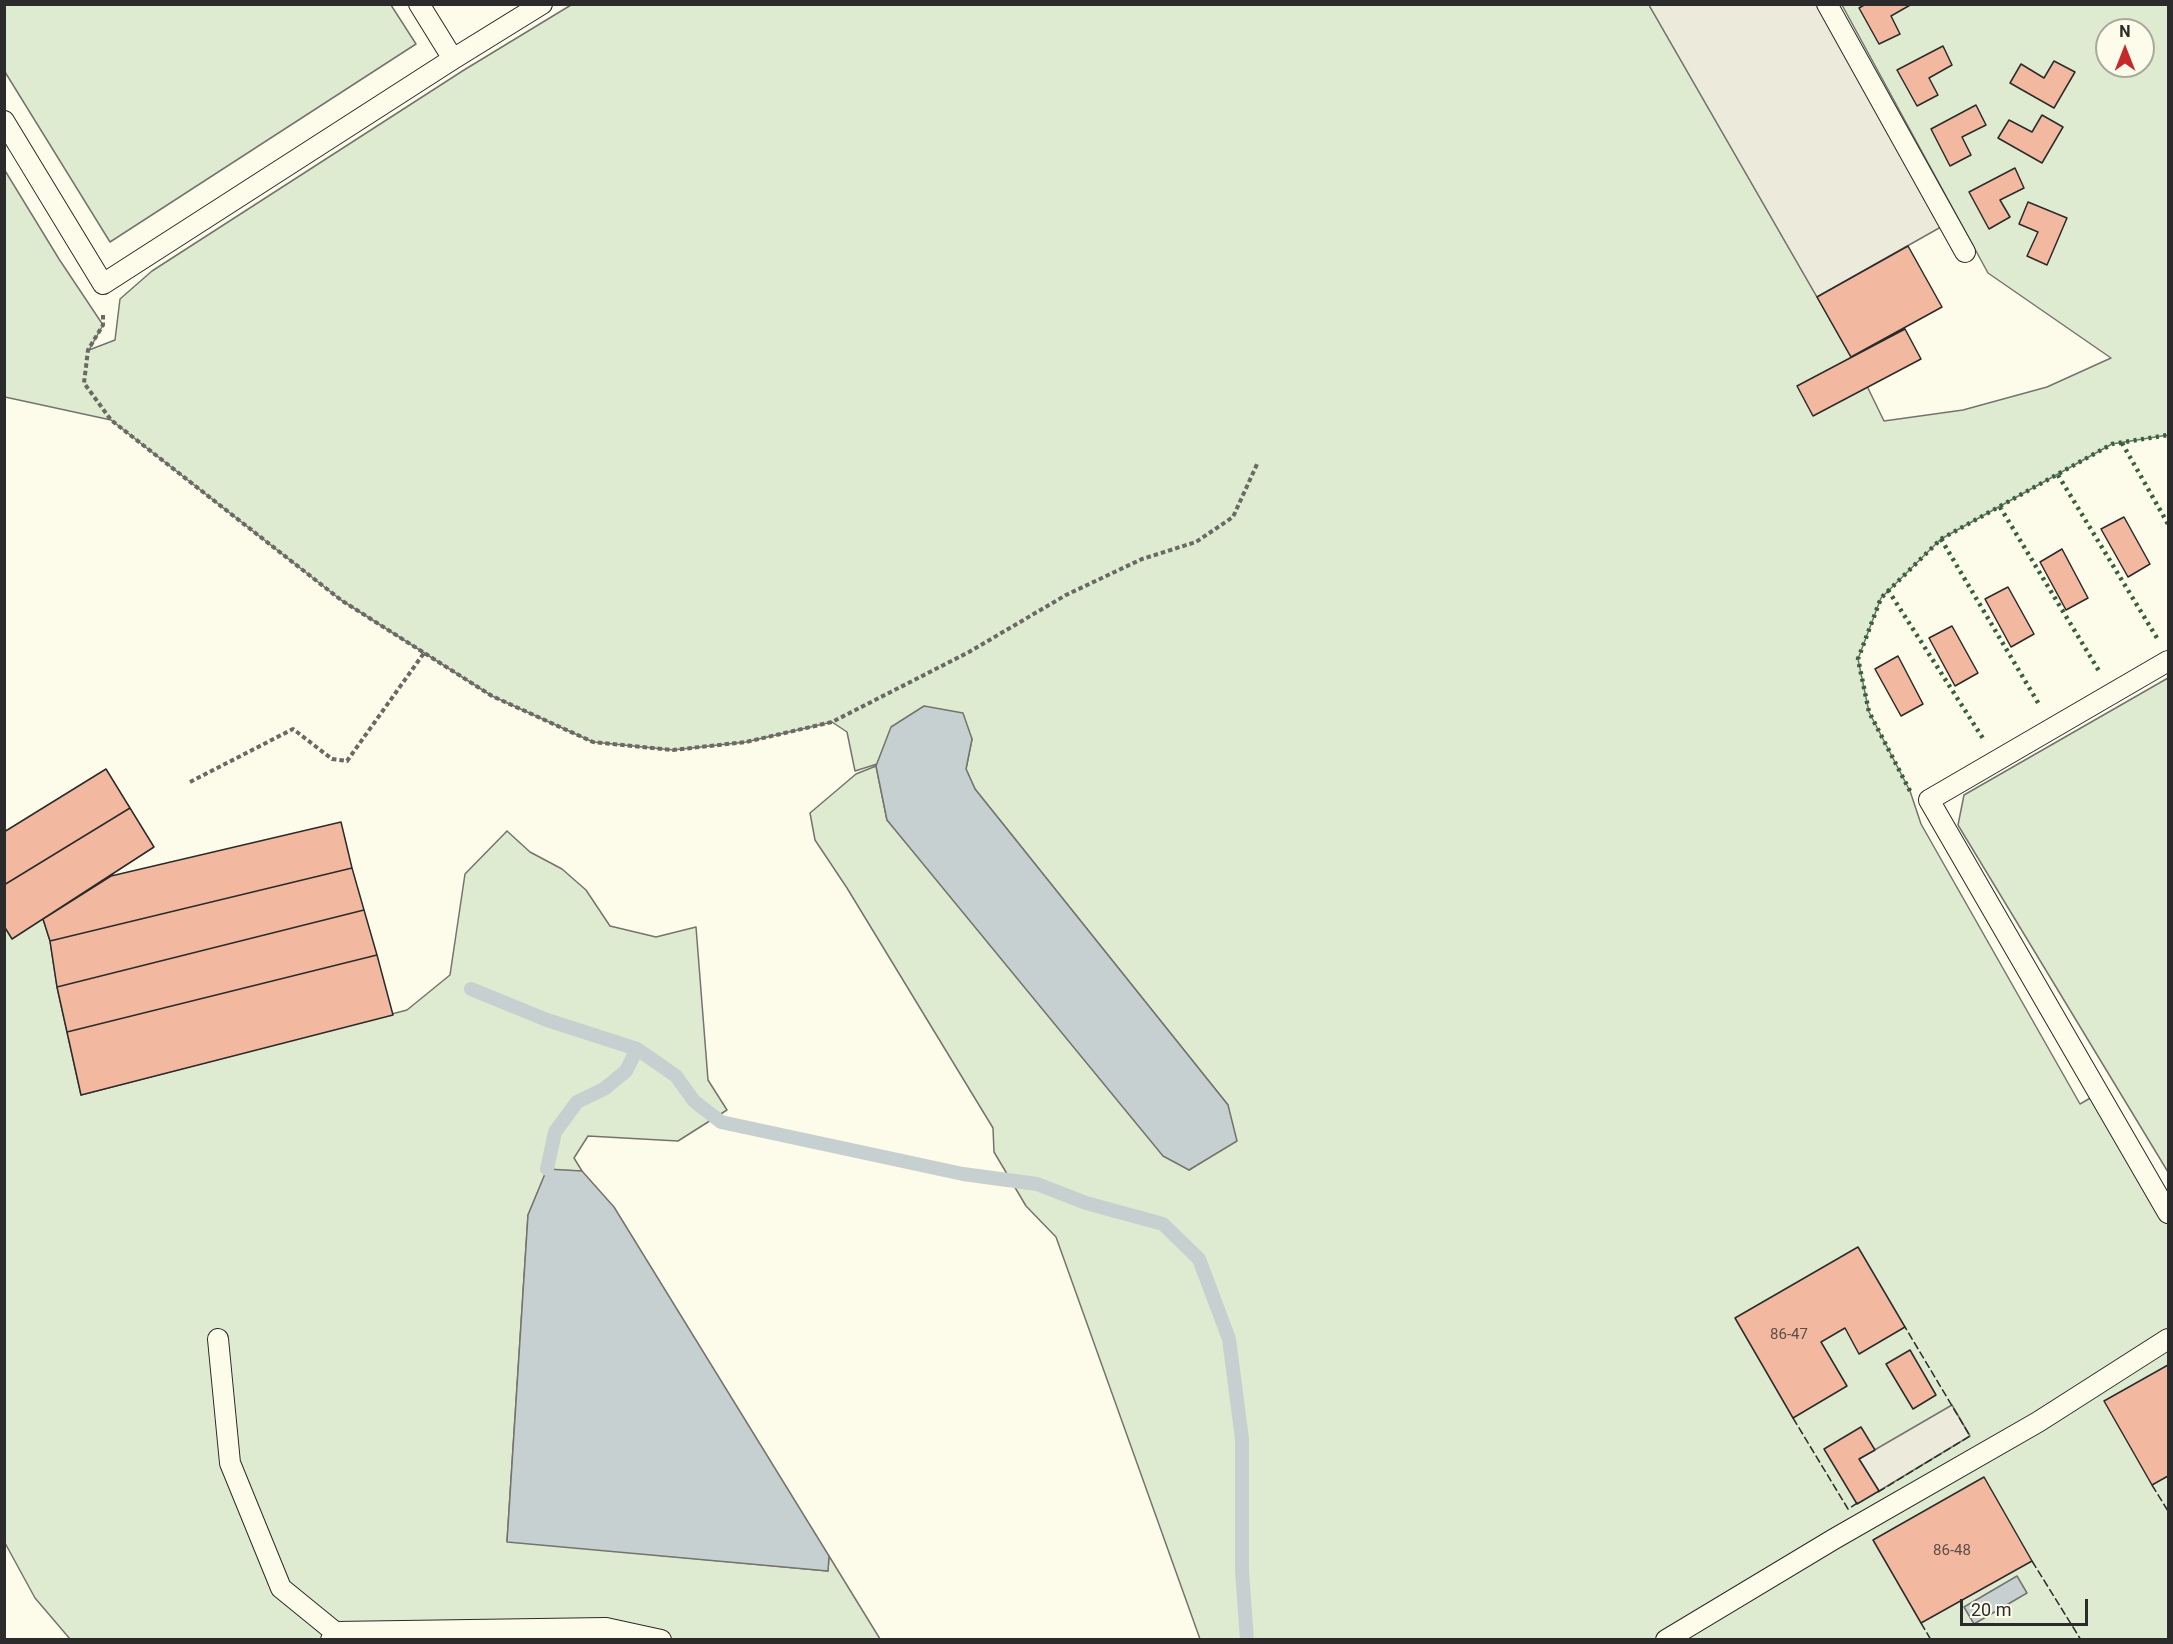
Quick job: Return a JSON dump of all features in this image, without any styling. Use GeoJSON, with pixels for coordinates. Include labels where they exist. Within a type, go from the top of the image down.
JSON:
{"type":"FeatureCollection","features":[{"type":"Feature","properties":{"kind":"lane"},"geometry":{"type":"LineString","coordinates":[[419,4],[453,59]]}},
{"type":"Feature","properties":{"kind":"lane"},"geometry":{"type":"LineString","coordinates":[[4,121],[103,284],[542,4]]}},
{"type":"Feature","properties":{"kind":"lane"},"geometry":{"type":"LineString","coordinates":[[1827,4],[1965,252]]}},
{"type":"Feature","properties":{"kind":"lane"},"geometry":{"type":"LineString","coordinates":[[2169,661],[1929,800],[2169,1214]]}},
{"type":"Feature","properties":{"kind":"lane"},"geometry":{"type":"LineString","coordinates":[[1666,1640],[1834,1539],[2038,1422],[2169,1339]]}},
{"type":"Feature","properties":{"kind":"lane"},"geometry":{"type":"LineString","coordinates":[[219,1340],[230,1463],[281,1588],[333,1636],[606,1628],[661,1640]]}},
{"type":"Feature","properties":{"kind":"path"},"geometry":{"type":"LineString","coordinates":[[103,284],[103,325],[88,350],[84,383],[111,420],[341,600],[492,696],[593,742],[673,750],[746,742],[832,722],[969,652],[1066,596],[1142,559],[1196,542],[1233,518],[1258,462]]}},
{"type":"Feature","properties":{"kind":"path"},"geometry":{"type":"LineString","coordinates":[[190,782],[293,729],[332,759],[347,761],[424,653]]}},
{"type":"Feature","properties":{"kind":"green space"},"geometry":{"type":"Polygon","coordinates":[[[5,4],[391,5],[416,44],[110,242],[5,72],[5,4]]]}},
{"type":"Feature","properties":{"kind":"green space"},"geometry":{"type":"Polygon","coordinates":[[[571,5],[1649,5],[1817,297],[1865,382],[1884,421],[1963,410],[2047,387],[2111,358],[1988,273],[1842,5],[2168,5],[2168,435],[2112,444],[1941,539],[1881,598],[1858,659],[1869,712],[1910,791],[1921,824],[2080,1104],[2099,1093],[2168,1213],[2168,1639],[1200,1639],[1056,1237],[1026,1206],[994,1152],[993,1128],[847,888],[815,840],[810,813],[856,774],[876,766],[887,820],[1189,1170],[1212,1155],[1228,1105],[975,789],[966,769],[972,739],[892,727],[877,764],[855,771],[847,732],[832,722],[746,742],[673,750],[593,742],[492,696],[341,600],[111,420],[5,397],[4,169],[103,325],[89,350],[115,340],[120,299],[152,271],[464,70],[571,5]]]}},
{"type":"Feature","properties":{"kind":"green space"},"geometry":{"type":"Polygon","coordinates":[[[2168,678],[2168,1172],[1958,825],[1964,795],[2168,678]]]}},
{"type":"Feature","properties":{"kind":"green space"},"geometry":{"type":"Polygon","coordinates":[[[507,831],[530,852],[562,869],[586,890],[610,926],[656,937],[696,927],[708,1080],[727,1110],[678,1141],[588,1136],[574,1158],[582,1171],[547,1170],[528,1215],[507,1541],[828,1571],[829,1556],[880,1639],[70,1639],[35,1598],[5,1543],[4,926],[43,919],[50,941],[57,987],[81,1095],[407,1010],[450,975],[465,874],[507,831]]]}},
{"type":"Feature","properties":{"kind":"shaded area"},"geometry":{"type":"Polygon","coordinates":[[[1649,5],[1827,5],[1948,223],[1817,297],[1649,5]]]}},
{"type":"Feature","properties":{"kind":"shaded area"},"geometry":{"type":"Polygon","coordinates":[[[924,706],[963,713],[972,739],[966,769],[975,789],[1228,1105],[1237,1141],[1189,1170],[1163,1156],[887,820],[876,766],[891,727],[924,706]]]}},
{"type":"Feature","properties":{"kind":"shaded area"},"geometry":{"type":"Polygon","coordinates":[[[547,1169],[582,1171],[614,1207],[829,1556],[828,1571],[507,1542],[528,1215],[547,1169]]]}},
{"type":"Feature","properties":{"kind":"shaded area"},"geometry":{"type":"Polygon","coordinates":[[[1952,1405],[1970,1436],[1879,1491],[1859,1459],[1952,1405]]]}},
{"type":"Feature","properties":{"kind":"shaded area"},"geometry":{"type":"Polygon","coordinates":[[[2017,1576],[2027,1593],[1974,1624],[1964,1607],[2017,1576]]]}},
{"type":"Feature","properties":{"kind":"building"},"geometry":{"type":"Polygon","coordinates":[[[1866,4],[1912,4],[1891,16],[1900,34],[1879,44],[1859,8],[1866,4]]]}},
{"type":"Feature","properties":{"kind":"building"},"geometry":{"type":"Polygon","coordinates":[[[1943,46],[1952,65],[1929,78],[1938,95],[1917,106],[1897,70],[1943,46]]]}},
{"type":"Feature","properties":{"kind":"building"},"geometry":{"type":"Polygon","coordinates":[[[2054,61],[2075,72],[2054,108],[2010,83],[2021,64],[2044,78],[2054,61]]]}},
{"type":"Feature","properties":{"kind":"building"},"geometry":{"type":"Polygon","coordinates":[[[1976,105],[1986,125],[1962,137],[1971,155],[1950,166],[1931,129],[1976,105]]]}},
{"type":"Feature","properties":{"kind":"building"},"geometry":{"type":"Polygon","coordinates":[[[2042,115],[2063,127],[2042,163],[1998,138],[2009,120],[2032,132],[2042,115]]]}},
{"type":"Feature","properties":{"kind":"building"},"geometry":{"type":"Polygon","coordinates":[[[2015,168],[2024,188],[2000,200],[2010,217],[1989,229],[1969,192],[2015,168]]]}},
{"type":"Feature","properties":{"kind":"building"},"geometry":{"type":"Polygon","coordinates":[[[2028,202],[2067,218],[2047,265],[2027,256],[2038,232],[2019,224],[2028,202]]]}},
{"type":"Feature","properties":{"kind":"building"},"geometry":{"type":"Polygon","coordinates":[[[1908,246],[1942,307],[1851,357],[1817,297],[1908,246]]]}},
{"type":"Feature","properties":{"kind":"building"},"geometry":{"type":"Polygon","coordinates":[[[1905,329],[1921,359],[1813,416],[1797,386],[1905,329]]]}},
{"type":"Feature","properties":{"kind":"building"},"geometry":{"type":"Polygon","coordinates":[[[2124,517],[2150,564],[2128,577],[2101,529],[2124,517]]]}},
{"type":"Feature","properties":{"kind":"building"},"geometry":{"type":"Polygon","coordinates":[[[2062,549],[2088,598],[2066,610],[2040,562],[2062,549]]]}},
{"type":"Feature","properties":{"kind":"building"},"geometry":{"type":"Polygon","coordinates":[[[2008,587],[2034,634],[2011,647],[1985,599],[2008,587]]]}},
{"type":"Feature","properties":{"kind":"building"},"geometry":{"type":"Polygon","coordinates":[[[1952,626],[1978,673],[1955,686],[1929,638],[1952,626]]]}},
{"type":"Feature","properties":{"kind":"building"},"geometry":{"type":"Polygon","coordinates":[[[1898,656],[1923,704],[1901,716],[1875,669],[1898,656]]]}},
{"type":"Feature","properties":{"kind":"building"},"geometry":{"type":"Polygon","coordinates":[[[106,769],[130,808],[4,885],[4,832],[106,769]]]}},
{"type":"Feature","properties":{"kind":"building"},"geometry":{"type":"Polygon","coordinates":[[[130,808],[154,847],[12,939],[4,926],[4,885],[130,808]]]}},
{"type":"Feature","properties":{"kind":"building"},"geometry":{"type":"Polygon","coordinates":[[[341,822],[352,868],[50,941],[43,919],[111,876],[341,822]]]}},
{"type":"Feature","properties":{"kind":"building"},"geometry":{"type":"Polygon","coordinates":[[[352,868],[364,910],[57,987],[50,941],[352,868]]]}},
{"type":"Feature","properties":{"kind":"building"},"geometry":{"type":"Polygon","coordinates":[[[364,910],[377,955],[67,1032],[57,987],[364,910]]]}},
{"type":"Feature","properties":{"kind":"building"},"geometry":{"type":"Polygon","coordinates":[[[377,955],[393,1015],[81,1095],[67,1032],[377,955]]]}},
{"type":"Feature","properties":{"kind":"building"},"geometry":{"type":"Polygon","coordinates":[[[1858,1247],[1905,1327],[1859,1354],[1845,1328],[1821,1342],[1847,1386],[1793,1418],[1735,1318],[1858,1247]]]}},
{"type":"Feature","properties":{"kind":"building"},"geometry":{"type":"Polygon","coordinates":[[[1910,1350],[1936,1395],[1913,1409],[1886,1364],[1910,1350]]]}},
{"type":"Feature","properties":{"kind":"building"},"geometry":{"type":"Polygon","coordinates":[[[2168,1365],[2168,1476],[2152,1485],[2104,1401],[2168,1365]]]}},
{"type":"Feature","properties":{"kind":"building"},"geometry":{"type":"Polygon","coordinates":[[[1861,1427],[1875,1450],[1859,1459],[1879,1491],[1857,1504],[1824,1449],[1861,1427]]]}},
{"type":"Feature","properties":{"kind":"building"},"geometry":{"type":"Polygon","coordinates":[[[1984,1477],[2032,1561],[1921,1623],[1873,1540],[1984,1477]]]}},
{"type":"Feature","properties":{"kind":"waterway"},"geometry":{"type":"LineString","coordinates":[[471,989],[547,1020],[637,1049],[676,1076],[694,1101],[721,1122],[963,1174],[1037,1184],[1086,1203],[1163,1224],[1199,1259],[1229,1339],[1242,1439],[1242,1571],[1247,1640]]}},
{"type":"Feature","properties":{"kind":"waterway"},"geometry":{"type":"LineString","coordinates":[[547,1169],[555,1132],[577,1102],[604,1089],[626,1071],[637,1049]]}},
{"type":"Feature","properties":{"kind":"hedge"},"geometry":{"type":"LineString","coordinates":[[1910,791],[1869,712],[1858,659],[1881,598],[1941,539],[2112,444],[2168,435]]}},
{"type":"Feature","properties":{"kind":"hedge"},"geometry":{"type":"LineString","coordinates":[[2122,443],[2168,524]]}},
{"type":"Feature","properties":{"kind":"hedge"},"geometry":{"type":"LineString","coordinates":[[2058,475],[2157,638]]}},
{"type":"Feature","properties":{"kind":"hedge"},"geometry":{"type":"LineString","coordinates":[[2000,507],[2099,671]]}},
{"type":"Feature","properties":{"kind":"hedge"},"geometry":{"type":"LineString","coordinates":[[1941,539],[2040,706]]}},
{"type":"Feature","properties":{"kind":"hedge"},"geometry":{"type":"LineString","coordinates":[[1888,590],[1984,740]]}},
{"type":"Feature","properties":{"kind":"fence"},"geometry":{"type":"LineString","coordinates":[[1878,1492],[1970,1436],[1905,1327]]}},
{"type":"Feature","properties":{"kind":"fence"},"geometry":{"type":"LineString","coordinates":[[1793,1418],[1848,1509],[1859,1502]]}},
{"type":"Feature","properties":{"kind":"fence"},"geometry":{"type":"LineString","coordinates":[[2152,1485],[2168,1511]]}},
{"type":"Feature","properties":{"kind":"fence"},"geometry":{"type":"LineString","coordinates":[[2032,1561],[2081,1640]]}},
{"type":"Feature","properties":{"kind":"fence"},"geometry":{"type":"LineString","coordinates":[[1921,1623],[1931,1640]]}}]}
